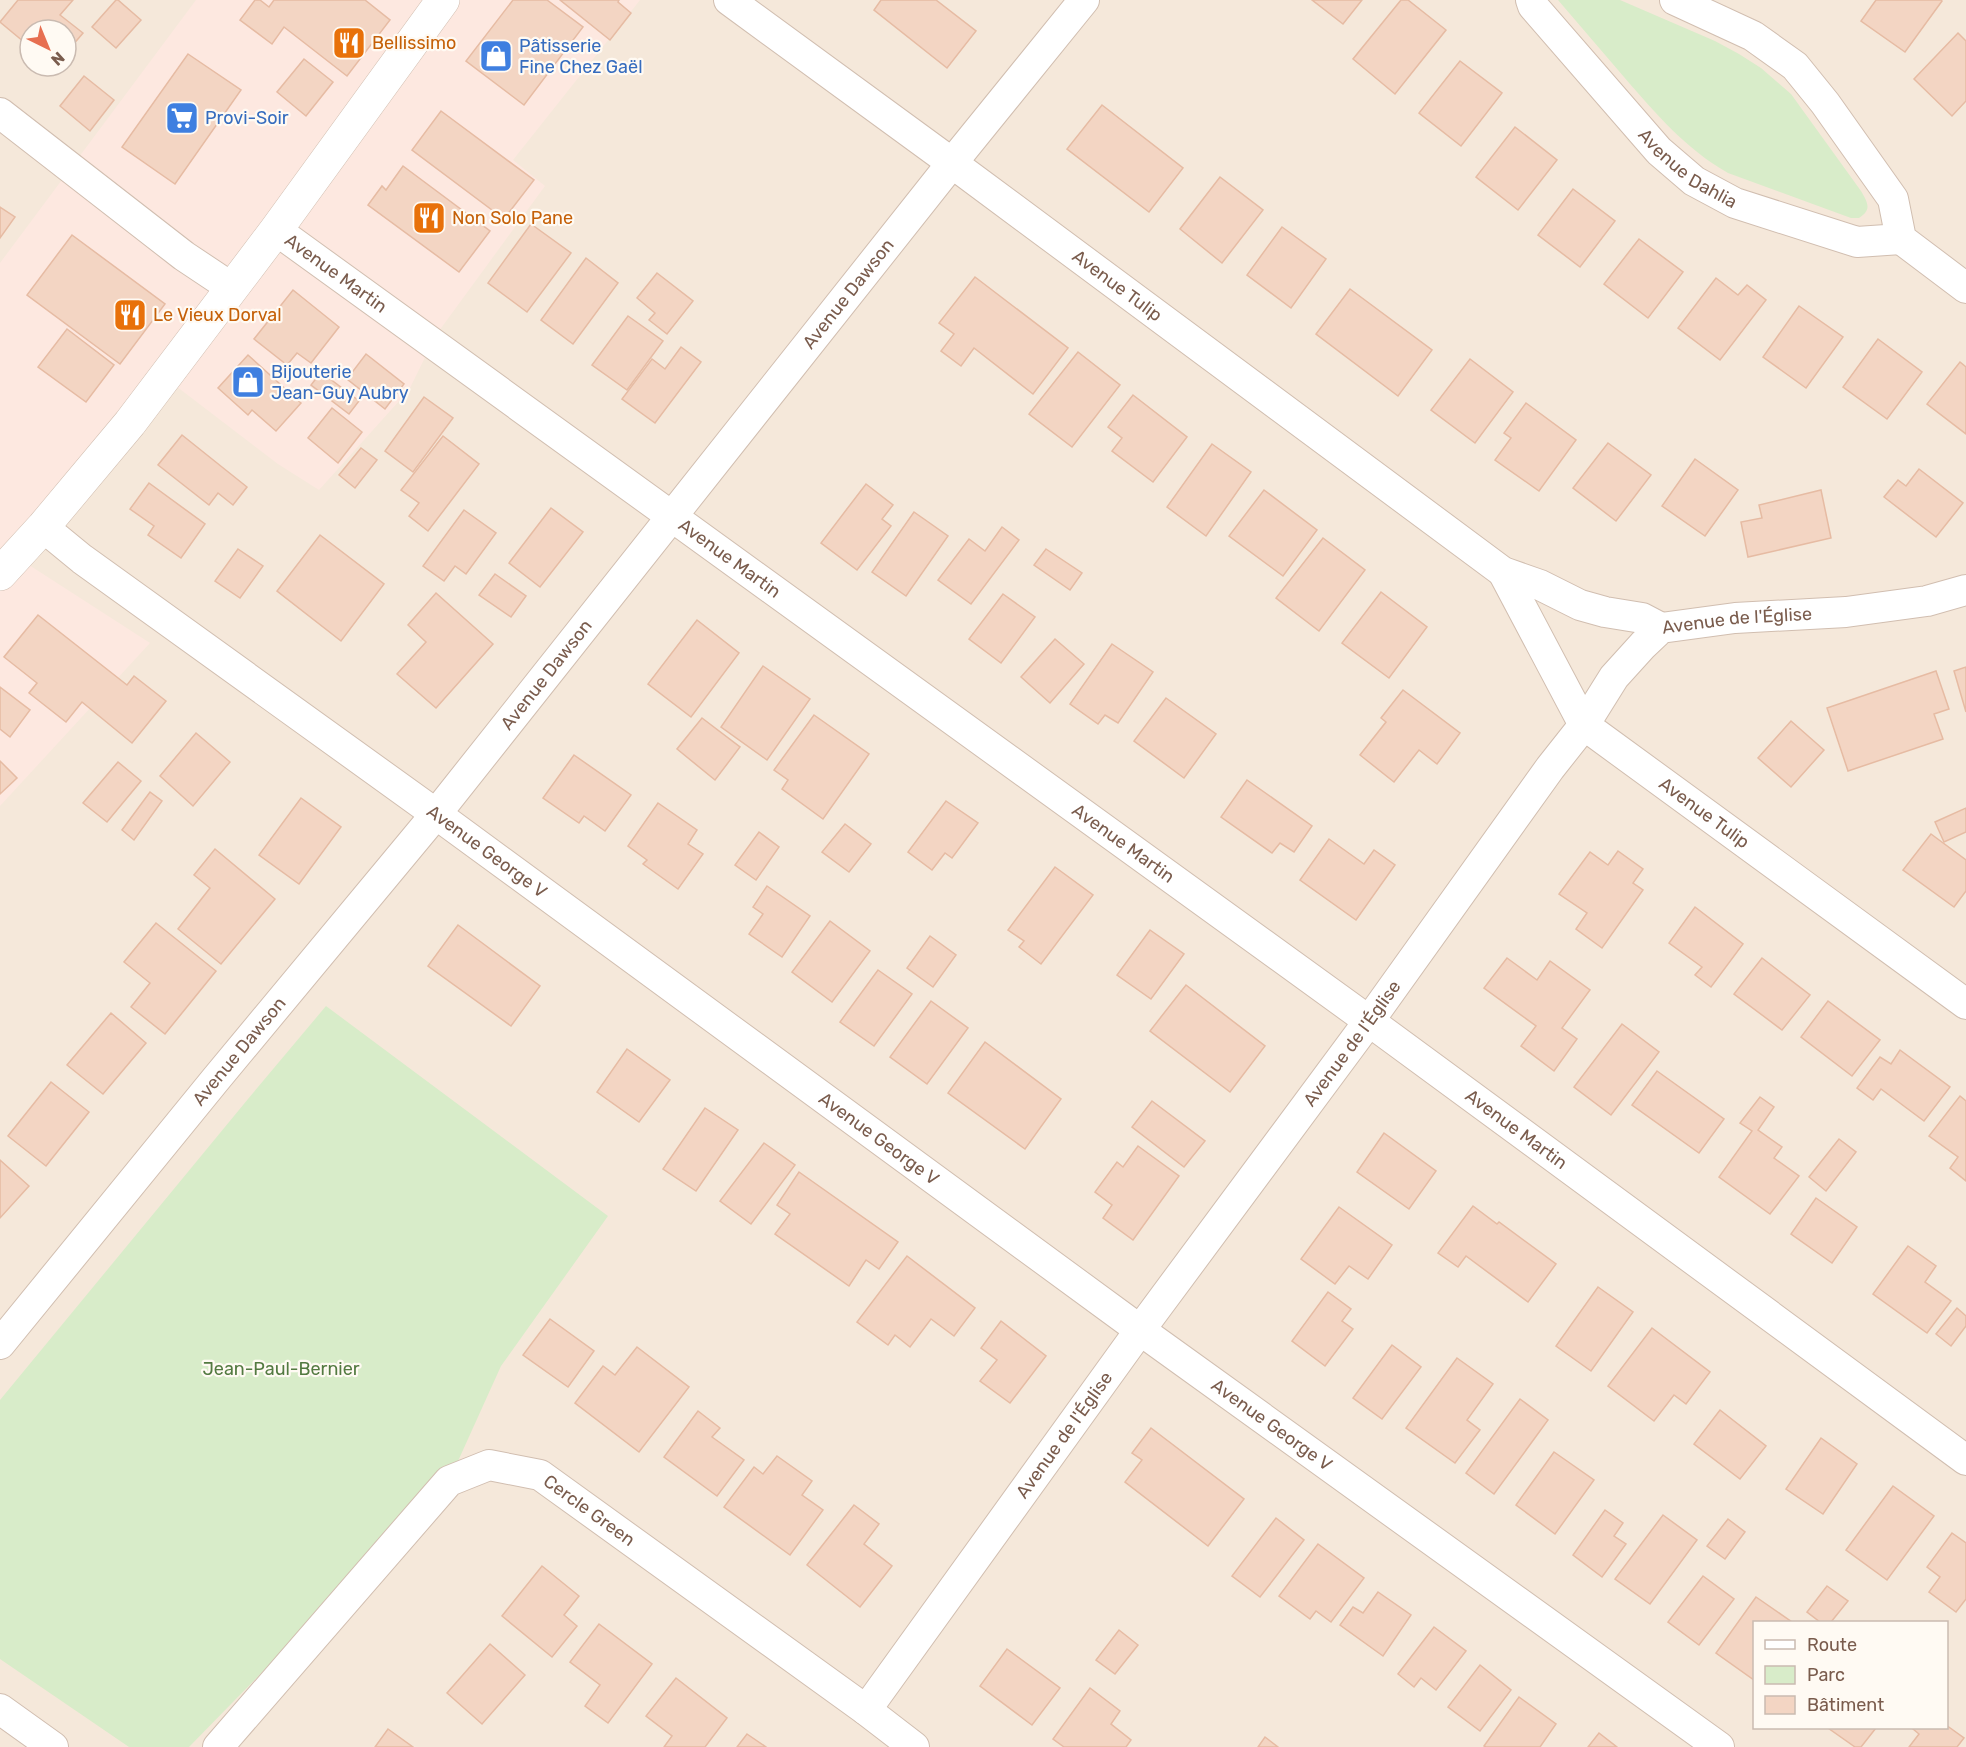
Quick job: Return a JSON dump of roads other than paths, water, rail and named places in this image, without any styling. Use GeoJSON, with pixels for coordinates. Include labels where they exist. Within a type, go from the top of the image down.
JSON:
{"type":"FeatureCollection","features":[{"type":"Feature","properties":{"kind":"street"},"geometry":{"type":"LineString","coordinates":[[0,574],[130,423],[276,230],[443,0]]}},
{"type":"Feature","properties":{"kind":"street","name":"Avenue Tulip"},"geometry":{"type":"LineString","coordinates":[[729,0],[1503,572],[1540,585],[1580,604],[1605,612],[1642,618],[1661,628]]}},
{"type":"Feature","properties":{"kind":"street","name":"Avenue Dawson"},"geometry":{"type":"LineString","coordinates":[[0,1344],[436,814],[1084,0]]}},
{"type":"Feature","properties":{"kind":"street","name":"Avenue Dahlia"},"geometry":{"type":"LineString","coordinates":[[1531,0],[1533,6],[1659,151],[1694,181],[1735,203],[1857,242],[1901,239]]}},
{"type":"Feature","properties":{"kind":"street"},"geometry":{"type":"LineString","coordinates":[[1675,0],[1753,36],[1795,66],[1825,103],[1893,199],[1901,239],[1966,288]]}},
{"type":"Feature","properties":{"kind":"street"},"geometry":{"type":"LineString","coordinates":[[0,113],[184,255],[232,288]]}},
{"type":"Feature","properties":{"kind":"street","name":"Avenue Martin"},"geometry":{"type":"LineString","coordinates":[[276,230],[1369,1021],[1966,1460]]}},
{"type":"Feature","properties":{"kind":"street","name":"Avenue George V"},"geometry":{"type":"LineString","coordinates":[[42,527],[82,559],[436,814],[1140,1330],[1719,1747]]}},
{"type":"Feature","properties":{"kind":"street","name":"Avenue Tulip"},"geometry":{"type":"LineString","coordinates":[[1503,572],[1584,724],[1966,1004]]}},
{"type":"Feature","properties":{"kind":"street","name":"Avenue de l'Église"},"geometry":{"type":"LineString","coordinates":[[866,1710],[1140,1330],[1369,1021],[1584,724],[1614,678],[1643,645],[1661,628],[1735,618],[1846,612],[1927,601],[1966,590]]}},
{"type":"Feature","properties":{"kind":"street","name":"Cercle Green"},"geometry":{"type":"LineString","coordinates":[[218,1747],[449,1481],[489,1465],[540,1474],[914,1747]]}},
{"type":"Feature","properties":{"kind":"street"},"geometry":{"type":"LineString","coordinates":[[0,1709],[53,1747]]}},
{"type":"Feature","properties":{"kind":"place","name":"Bellissimo"},"geometry":{"type":"Point","coordinates":[349,43]}},
{"type":"Feature","properties":{"kind":"place","name":"Pâtisserie Fine Chez Gaël"},"geometry":{"type":"Point","coordinates":[496,56]}},
{"type":"Feature","properties":{"kind":"place","name":"Provi-Soir"},"geometry":{"type":"Point","coordinates":[182,118]}},
{"type":"Feature","properties":{"kind":"place","name":"Non Solo Pane"},"geometry":{"type":"Point","coordinates":[429,218]}},
{"type":"Feature","properties":{"kind":"place","name":"Le Vieux Dorval"},"geometry":{"type":"Point","coordinates":[130,315]}},
{"type":"Feature","properties":{"kind":"place","name":"Bijouterie Jean-Guy Aubry"},"geometry":{"type":"Point","coordinates":[248,382]}},
{"type":"Feature","properties":{"kind":"park label","name":"Jean-Paul-Bernier"},"geometry":{"type":"Point","coordinates":[281,1369]}}]}
